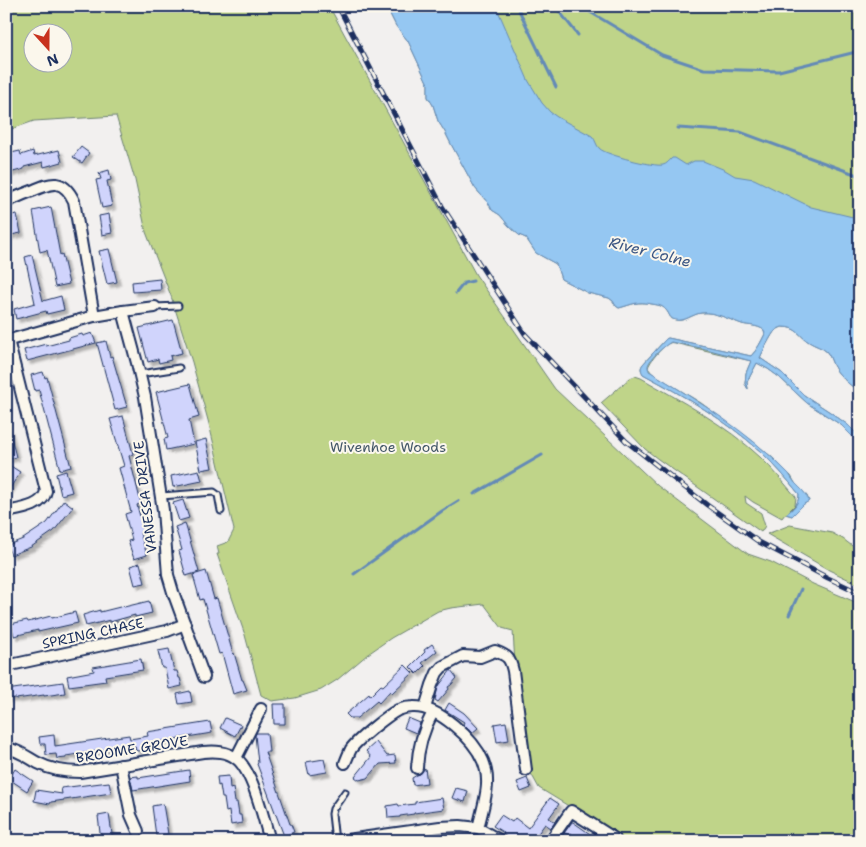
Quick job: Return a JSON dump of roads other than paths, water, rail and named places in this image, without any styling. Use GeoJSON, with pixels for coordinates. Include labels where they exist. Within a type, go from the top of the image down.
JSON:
{"type":"FeatureCollection","features":[{"type":"Feature","properties":{"kind":"street"},"geometry":{"type":"LineString","coordinates":[[6,202],[45,185],[55,183],[69,191],[74,201],[94,316]]}},
{"type":"Feature","properties":{"kind":"street"},"geometry":{"type":"LineString","coordinates":[[6,512],[37,503],[45,496],[46,491],[7,341],[94,316],[155,307]]}},
{"type":"Feature","properties":{"kind":"street","name":"VANESSA DRIVE"},"geometry":{"type":"LineString","coordinates":[[123,311],[145,397],[161,496],[168,575],[204,677]]}},
{"type":"Feature","properties":{"kind":"street","name":"SPRING CHASE"},"geometry":{"type":"LineString","coordinates":[[6,666],[167,631],[185,624]]}},
{"type":"Feature","properties":{"kind":"street"},"geometry":{"type":"LineString","coordinates":[[417,768],[432,685],[437,673],[442,666],[463,656],[480,657],[495,651],[511,660],[526,770]]}},
{"type":"Feature","properties":{"kind":"street"},"geometry":{"type":"LineString","coordinates":[[345,762],[352,748],[388,716],[400,709],[414,707],[429,710],[463,734],[473,745],[483,762],[488,781],[478,828]]}},
{"type":"Feature","properties":{"kind":"street"},"geometry":{"type":"LineString","coordinates":[[261,709],[236,758],[248,774],[270,841]]}},
{"type":"Feature","properties":{"kind":"street","name":"BROOME GROVE"},"geometry":{"type":"LineString","coordinates":[[6,748],[15,750],[39,764],[62,771],[80,772],[211,751],[219,751],[236,758]]}},
{"type":"Feature","properties":{"kind":"street"},"geometry":{"type":"LineString","coordinates":[[121,765],[130,815],[138,831]]}},
{"type":"Feature","properties":{"kind":"street"},"geometry":{"type":"LineString","coordinates":[[550,841],[571,811],[615,840]]}},
{"type":"Feature","properties":{"kind":"street"},"geometry":{"type":"LineString","coordinates":[[340,841],[387,838],[440,827],[460,826],[478,828],[501,841]]}},
{"type":"Feature","properties":{"kind":"lane"},"geometry":{"type":"LineString","coordinates":[[155,307],[178,306]]}},
{"type":"Feature","properties":{"kind":"lane"},"geometry":{"type":"LineString","coordinates":[[140,374],[179,368]]}},
{"type":"Feature","properties":{"kind":"lane"},"geometry":{"type":"LineString","coordinates":[[161,496],[214,492],[218,495],[221,511]]}},
{"type":"Feature","properties":{"kind":"lane"},"geometry":{"type":"LineString","coordinates":[[335,841],[333,809],[345,792]]}},
{"type":"Feature","properties":{"kind":"water","name":"River Colne"},"geometry":{"type":"Polygon","coordinates":[[[386,6],[496,6],[528,80],[542,103],[557,117],[592,136],[600,149],[621,157],[658,165],[666,164],[672,158],[686,165],[694,161],[703,161],[735,176],[754,179],[811,207],[860,220],[860,391],[850,385],[838,373],[827,352],[806,340],[792,328],[782,327],[776,330],[760,358],[782,373],[804,395],[848,425],[860,437],[860,444],[841,425],[807,403],[779,377],[757,363],[747,382],[748,389],[745,384],[746,373],[751,361],[706,349],[671,342],[657,353],[648,364],[649,371],[740,431],[789,474],[805,493],[809,501],[792,516],[786,514],[797,503],[799,494],[765,456],[719,419],[643,374],[641,369],[643,364],[668,338],[751,356],[765,334],[764,330],[711,313],[701,313],[682,320],[676,320],[663,307],[647,303],[635,303],[619,308],[609,298],[588,293],[561,279],[556,264],[536,253],[526,238],[519,235],[500,215],[492,210],[475,188],[438,121],[433,105],[428,97],[428,84],[408,41],[396,26],[386,6]]]}},
{"type":"Feature","properties":{"kind":"waterway"},"geometry":{"type":"LineString","coordinates":[[517,6],[556,87]]}},
{"type":"Feature","properties":{"kind":"waterway"},"geometry":{"type":"LineString","coordinates":[[555,6],[578,35]]}},
{"type":"Feature","properties":{"kind":"waterway"},"geometry":{"type":"LineString","coordinates":[[585,6],[590,12],[662,55],[704,69],[779,71],[860,51]]}},
{"type":"Feature","properties":{"kind":"waterway"},"geometry":{"type":"LineString","coordinates":[[678,128],[740,132],[860,176]]}},
{"type":"Feature","properties":{"kind":"waterway"},"geometry":{"type":"LineString","coordinates":[[456,293],[464,283],[473,281]]}},
{"type":"Feature","properties":{"kind":"waterway"},"geometry":{"type":"LineString","coordinates":[[474,494],[542,455]]}},
{"type":"Feature","properties":{"kind":"waterway"},"geometry":{"type":"LineString","coordinates":[[354,574],[458,501]]}},
{"type":"Feature","properties":{"kind":"waterway"},"geometry":{"type":"LineString","coordinates":[[789,615],[801,589]]}},
{"type":"Feature","properties":{"kind":"railway"},"geometry":{"type":"LineString","coordinates":[[338,6],[442,206],[525,334],[626,441],[707,505],[759,542],[860,593]]}},
{"type":"Feature","properties":{"kind":"park label","name":"Wivenhoe Woods"},"geometry":{"type":"Point","coordinates":[388,447]}}]}
